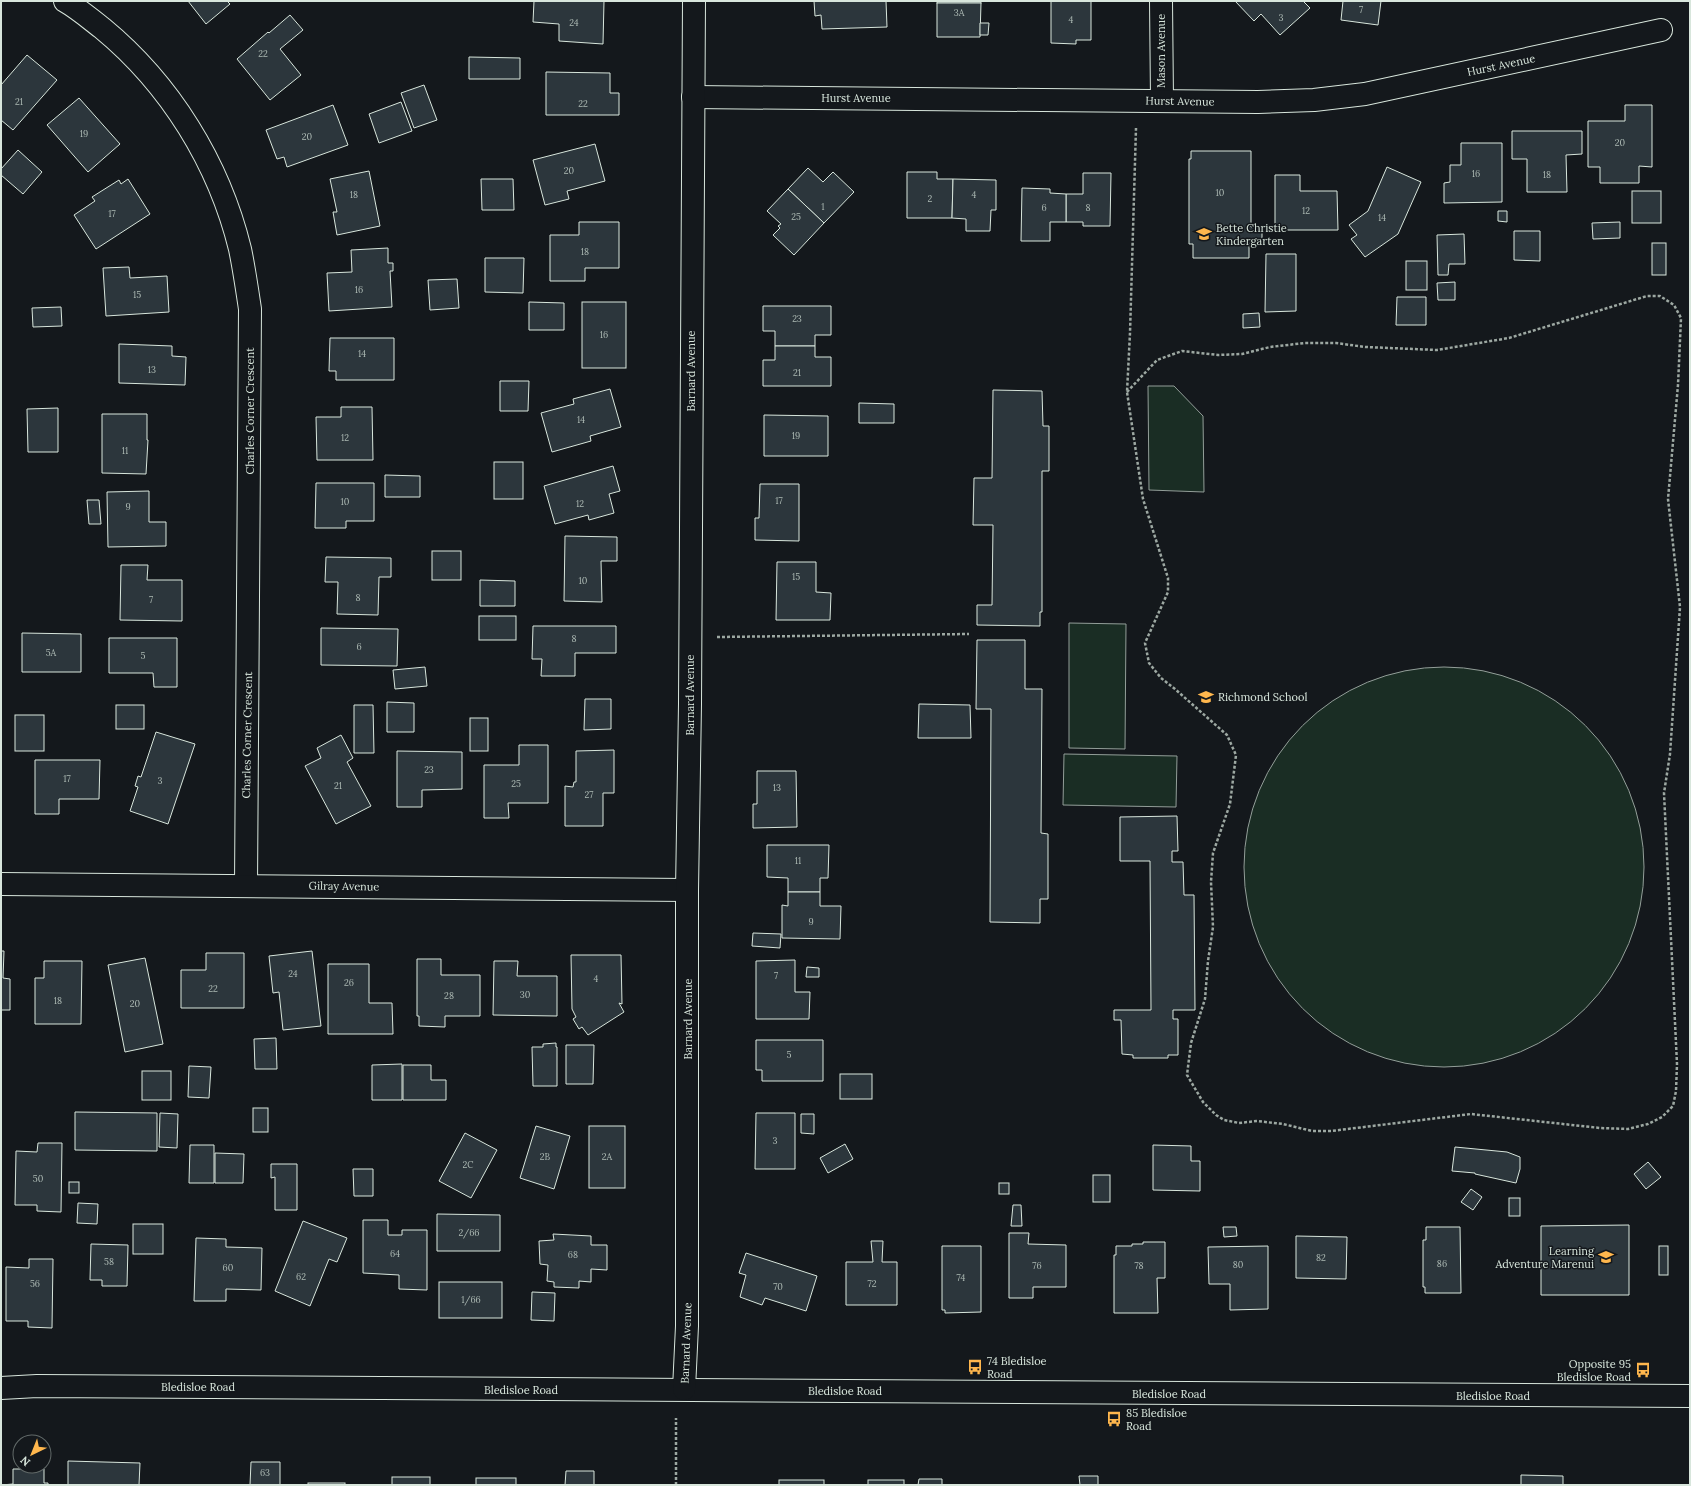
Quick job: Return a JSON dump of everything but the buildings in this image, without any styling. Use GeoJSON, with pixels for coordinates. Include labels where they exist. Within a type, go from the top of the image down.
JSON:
{"type":"FeatureCollection","features":[{"type":"Feature","properties":{"kind":"street","name":"Charles Corner Crescent"},"geometry":{"type":"LineString","coordinates":[[65,1],[77,8],[126,48],[181,113],[204,154],[225,201],[240,248],[250,309],[246,885]]}},
{"type":"Feature","properties":{"kind":"street","name":"Barnard Avenue"},"geometry":{"type":"LineString","coordinates":[[680,1389],[687,1310],[687,890],[694,1]]}},
{"type":"Feature","properties":{"kind":"street","name":"Mason Avenue"},"geometry":{"type":"LineString","coordinates":[[1161,1],[1162,100]]}},
{"type":"Feature","properties":{"kind":"street","name":"Hurst Avenue"},"geometry":{"type":"LineString","coordinates":[[693,97],[1258,102],[1314,100],[1365,94],[1661,30]]}},
{"type":"Feature","properties":{"kind":"street","name":"Gilray Avenue"},"geometry":{"type":"LineString","coordinates":[[1,884],[687,890]]}},
{"type":"Feature","properties":{"kind":"street","name":"Bledisloe Road"},"geometry":{"type":"LineString","coordinates":[[1,1388],[45,1386],[522,1390],[680,1389],[1690,1396]]}},
{"type":"Feature","properties":{"kind":"path"},"geometry":{"type":"LineString","coordinates":[[1126,392],[1156,360],[1182,352],[1218,355],[1242,354],[1270,347],[1305,343],[1336,343],[1365,348],[1437,350],[1509,338],[1647,296],[1660,296],[1674,305],[1681,318],[1678,385],[1668,499],[1680,607],[1670,754],[1664,793],[1677,1064],[1676,1091],[1673,1106],[1662,1117],[1648,1124],[1628,1129],[1600,1128],[1471,1114],[1312,1131],[1283,1124],[1257,1121],[1239,1123],[1224,1120],[1216,1115],[1203,1102],[1187,1075],[1191,1043],[1204,999],[1213,927],[1212,853],[1230,804],[1236,755],[1226,735],[1175,688],[1161,678],[1149,663],[1145,643],[1168,592],[1168,578],[1144,499],[1126,392],[1130,333],[1136,130],[1132,100]]}},
{"type":"Feature","properties":{"kind":"path"},"geometry":{"type":"LineString","coordinates":[[690,637],[969,634]]}},
{"type":"Feature","properties":{"kind":"path"},"geometry":{"type":"LineString","coordinates":[[676,1485],[680,1389]]}},
{"type":"Feature","properties":{"kind":"green space"},"geometry":{"type":"Polygon","coordinates":[[[1148,386],[1174,386],[1203,416],[1204,492],[1149,490],[1148,386]]]}},
{"type":"Feature","properties":{"kind":"green space"},"geometry":{"type":"Polygon","coordinates":[[[1069,623],[1126,624],[1125,749],[1069,748],[1069,623]]]}},
{"type":"Feature","properties":{"kind":"green space"},"geometry":{"type":"Polygon","coordinates":[[[1444,667],[1483,671],[1502,675],[1521,682],[1538,690],[1555,701],[1586,725],[1610,756],[1621,773],[1629,790],[1636,809],[1640,828],[1644,867],[1640,906],[1636,925],[1629,944],[1621,961],[1610,978],[1586,1009],[1555,1033],[1538,1044],[1521,1052],[1502,1059],[1483,1063],[1444,1067],[1405,1063],[1386,1059],[1367,1052],[1350,1044],[1333,1033],[1302,1009],[1278,978],[1267,961],[1259,944],[1252,925],[1248,906],[1244,867],[1248,828],[1252,809],[1259,790],[1267,773],[1278,756],[1302,725],[1333,701],[1350,690],[1367,682],[1386,675],[1405,671],[1444,667]]]}},
{"type":"Feature","properties":{"kind":"green space"},"geometry":{"type":"Polygon","coordinates":[[[1064,754],[1177,756],[1176,807],[1063,805],[1064,754]]]}},
{"type":"Feature","properties":{"kind":"place","name":"Bette Christie Kindergarten"},"geometry":{"type":"Point","coordinates":[1204,234]}},
{"type":"Feature","properties":{"kind":"place","name":"Richmond School"},"geometry":{"type":"Point","coordinates":[1206,697]}},
{"type":"Feature","properties":{"kind":"place","name":"Learning Adventure Marenui"},"geometry":{"type":"Point","coordinates":[1606,1257]}},
{"type":"Feature","properties":{"kind":"place","name":"74 Bledisloe Road"},"geometry":{"type":"Point","coordinates":[975,1367]}},
{"type":"Feature","properties":{"kind":"place","name":"Opposite 95 Bledisloe Road"},"geometry":{"type":"Point","coordinates":[1643,1370]}},
{"type":"Feature","properties":{"kind":"place","name":"85 Bledisloe Road"},"geometry":{"type":"Point","coordinates":[1114,1419]}}]}
